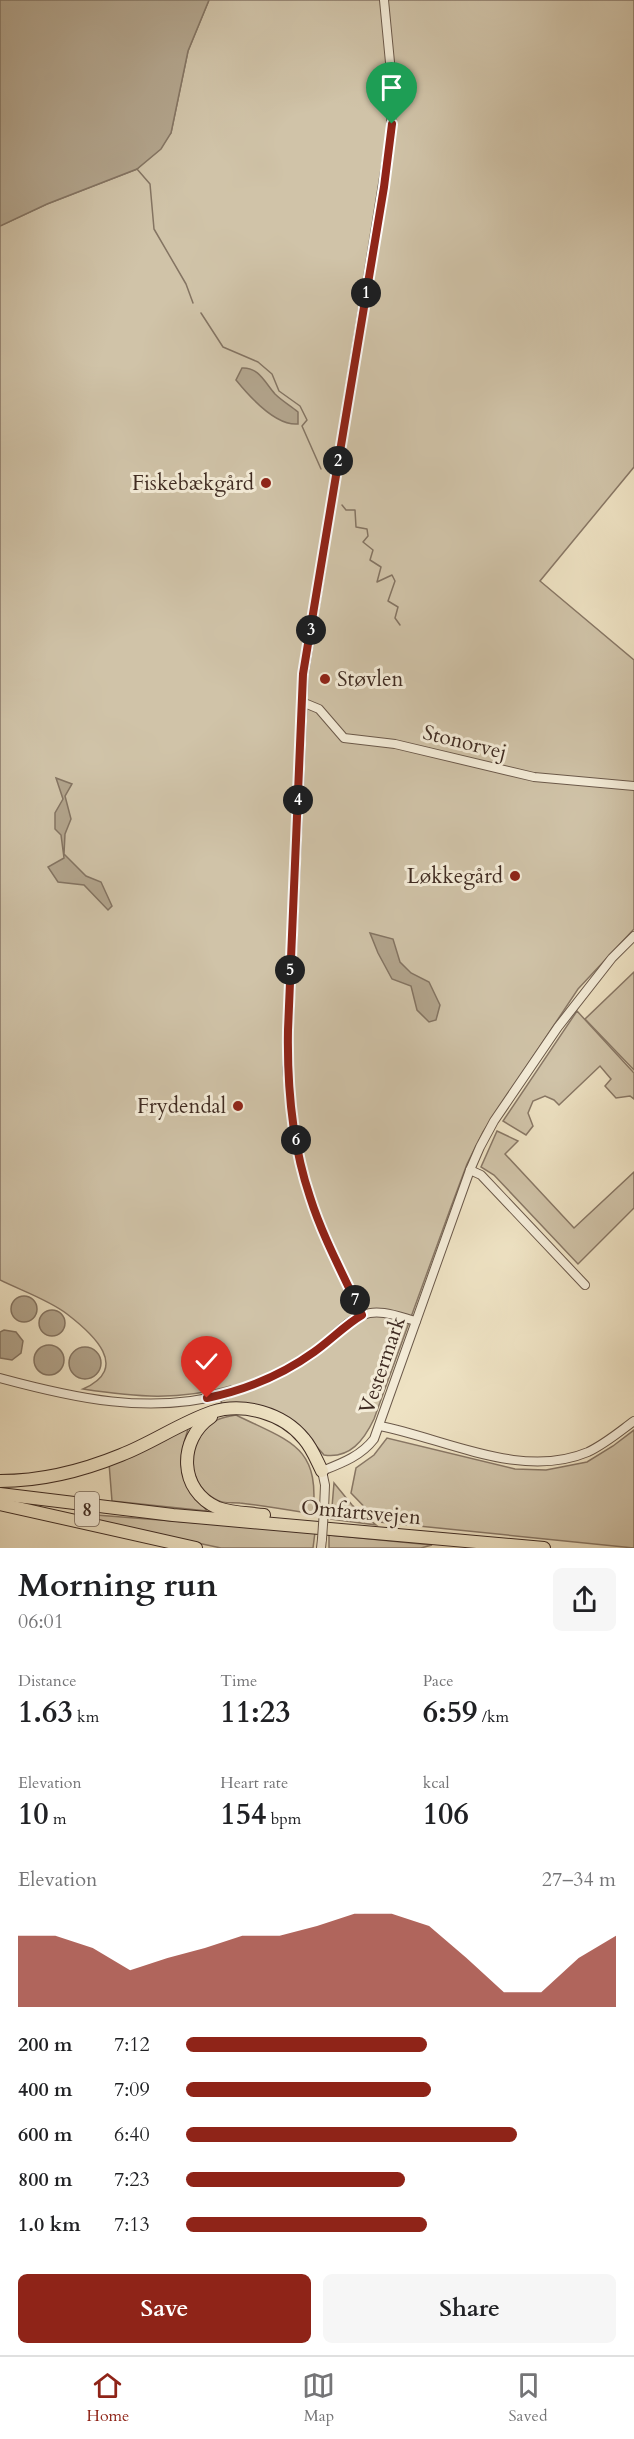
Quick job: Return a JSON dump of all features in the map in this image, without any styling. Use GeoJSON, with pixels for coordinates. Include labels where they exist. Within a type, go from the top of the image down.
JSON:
{"type":"FeatureCollection","features":[{"type":"Feature","properties":{"kind":"highway"},"geometry":{"type":"LineString","coordinates":[[0,1481],[55,1476],[83,1469],[141,1446],[201,1417],[220,1410],[244,1409],[268,1414],[292,1426],[312,1449],[321,1471]]}},
{"type":"Feature","properties":{"kind":"highway"},"geometry":{"type":"LineString","coordinates":[[231,1410],[210,1418],[194,1434],[189,1443],[187,1454],[189,1476],[200,1495],[208,1502],[228,1511],[336,1524],[384,1534]]}},
{"type":"Feature","properties":{"kind":"highway","name":"8"},"geometry":{"type":"LineString","coordinates":[[0,1494],[173,1515]]}},
{"type":"Feature","properties":{"kind":"highway","name":"8"},"geometry":{"type":"LineString","coordinates":[[0,1499],[66,1508],[173,1515]]}},
{"type":"Feature","properties":{"kind":"highway"},"geometry":{"type":"LineString","coordinates":[[0,1504],[196,1548]]}},
{"type":"Feature","properties":{"kind":"highway","name":"Omfartsvejen"},"geometry":{"type":"LineString","coordinates":[[173,1515],[544,1548]]}},
{"type":"Feature","properties":{"kind":"street"},"geometry":{"type":"LineString","coordinates":[[362,1315],[330,1249],[310,1198],[301,1167],[287,1067],[303,674],[390,142],[392,83],[384,0]]}},
{"type":"Feature","properties":{"kind":"street","name":"Stonorvej"},"geometry":{"type":"LineString","coordinates":[[302,702],[319,709],[344,738],[395,744],[534,777],[634,786]]}},
{"type":"Feature","properties":{"kind":"street","name":"Vestermark"},"geometry":{"type":"LineString","coordinates":[[321,1471],[355,1457],[368,1447],[380,1426],[470,1170],[494,1121],[558,1027],[612,958],[634,936]]}},
{"type":"Feature","properties":{"kind":"street"},"geometry":{"type":"LineString","coordinates":[[470,1170],[481,1175],[585,1285]]}},
{"type":"Feature","properties":{"kind":"street"},"geometry":{"type":"LineString","coordinates":[[0,1378],[64,1394],[113,1402],[149,1404],[207,1398],[245,1388],[286,1370],[313,1353],[362,1315],[384,1313],[416,1321]]}},
{"type":"Feature","properties":{"kind":"street"},"geometry":{"type":"LineString","coordinates":[[380,1426],[510,1460],[540,1463],[573,1457],[590,1451],[608,1441],[634,1421]]}},
{"type":"Feature","properties":{"kind":"street"},"geometry":{"type":"LineString","coordinates":[[321,1471],[325,1485],[322,1544]]}},
{"type":"Feature","properties":{"kind":"shaded area"},"geometry":{"type":"Polygon","coordinates":[[[0,0],[209,0],[188,51],[171,133],[161,149],[137,169],[47,204],[0,226],[0,0]]]}},
{"type":"Feature","properties":{"kind":"shaded area"},"geometry":{"type":"Polygon","coordinates":[[[209,0],[634,0],[634,467],[540,581],[634,660],[634,929],[578,989],[483,1132],[467,1164],[374,1419],[361,1441],[349,1451],[333,1455],[324,1455],[298,1425],[222,1405],[221,1401],[237,1395],[231,1386],[175,1396],[121,1394],[83,1389],[97,1381],[104,1371],[106,1361],[96,1341],[60,1309],[0,1280],[0,226],[47,204],[137,169],[171,133],[188,51],[209,0]]]}},
{"type":"Feature","properties":{"kind":"shaded area"},"geometry":{"type":"Polygon","coordinates":[[[242,368],[248,368],[257,373],[275,394],[298,412],[298,424],[280,420],[255,401],[236,380],[242,368]]]}},
{"type":"Feature","properties":{"kind":"shaded area"},"geometry":{"type":"Polygon","coordinates":[[[56,778],[72,784],[65,796],[71,819],[65,834],[64,854],[86,876],[101,882],[112,906],[108,910],[84,885],[58,882],[48,867],[64,858],[61,835],[55,829],[55,813],[63,799],[56,778]]]}},
{"type":"Feature","properties":{"kind":"shaded area"},"geometry":{"type":"Polygon","coordinates":[[[370,933],[393,939],[400,962],[411,973],[429,982],[440,1005],[436,1020],[429,1022],[417,1010],[411,986],[392,979],[370,933]]]}},
{"type":"Feature","properties":{"kind":"shaded area"},"geometry":{"type":"Polygon","coordinates":[[[634,972],[634,1070],[585,1019],[634,972]]]}},
{"type":"Feature","properties":{"kind":"shaded area"},"geometry":{"type":"Polygon","coordinates":[[[577,1011],[634,1073],[634,1099],[630,1096],[616,1098],[605,1086],[611,1079],[600,1066],[559,1105],[545,1096],[533,1101],[528,1113],[533,1126],[526,1135],[503,1121],[577,1011]]]}},
{"type":"Feature","properties":{"kind":"shaded area"},"geometry":{"type":"Polygon","coordinates":[[[497,1131],[518,1141],[505,1154],[574,1228],[634,1172],[634,1208],[578,1264],[494,1175],[481,1167],[497,1131]]]}},
{"type":"Feature","properties":{"kind":"shaded area"},"geometry":{"type":"Polygon","coordinates":[[[24,1296],[33,1300],[37,1309],[33,1318],[24,1322],[15,1318],[11,1309],[15,1300],[24,1296]]]}},
{"type":"Feature","properties":{"kind":"shaded area"},"geometry":{"type":"Polygon","coordinates":[[[52,1310],[61,1314],[65,1323],[61,1332],[52,1336],[43,1332],[39,1323],[43,1314],[52,1310]]]}},
{"type":"Feature","properties":{"kind":"shaded area"},"geometry":{"type":"Polygon","coordinates":[[[4,1330],[16,1332],[23,1341],[21,1353],[12,1360],[0,1358],[0,1332],[4,1330]]]}},
{"type":"Feature","properties":{"kind":"shaded area"},"geometry":{"type":"Polygon","coordinates":[[[49,1345],[60,1349],[64,1360],[60,1371],[49,1375],[38,1371],[34,1360],[38,1349],[49,1345]]]}},
{"type":"Feature","properties":{"kind":"shaded area"},"geometry":{"type":"Polygon","coordinates":[[[85,1347],[96,1352],[101,1363],[96,1374],[85,1379],[74,1374],[69,1363],[74,1352],[85,1347]]]}},
{"type":"Feature","properties":{"kind":"shaded area"},"geometry":{"type":"Polygon","coordinates":[[[236,1415],[286,1440],[306,1459],[312,1473],[313,1514],[222,1502],[201,1487],[196,1478],[192,1458],[197,1439],[203,1430],[214,1421],[236,1415]]]}},
{"type":"Feature","properties":{"kind":"shaded area"},"geometry":{"type":"Polygon","coordinates":[[[189,1426],[182,1452],[182,1471],[190,1489],[207,1511],[112,1501],[109,1463],[189,1426]]]}},
{"type":"Feature","properties":{"kind":"shaded area"},"geometry":{"type":"Polygon","coordinates":[[[634,1430],[634,1548],[379,1522],[351,1493],[356,1468],[374,1455],[387,1438],[515,1469],[546,1470],[587,1462],[634,1430]]]}},
{"type":"Feature","properties":{"kind":"shaded area"},"geometry":{"type":"Polygon","coordinates":[[[334,1483],[352,1505],[376,1525],[331,1519],[334,1483]]]}},
{"type":"Feature","properties":{"kind":"shaded area"},"geometry":{"type":"Polygon","coordinates":[[[83,1514],[315,1532],[313,1548],[221,1548],[81,1518],[83,1514]]]}},
{"type":"Feature","properties":{"kind":"shaded area"},"geometry":{"type":"Polygon","coordinates":[[[329,1535],[432,1545],[421,1548],[329,1548],[329,1535]]]}},
{"type":"Feature","properties":{"kind":"waterway"},"geometry":{"type":"LineString","coordinates":[[137,169],[150,184],[154,229],[186,284],[193,303]]}},
{"type":"Feature","properties":{"kind":"waterway"},"geometry":{"type":"LineString","coordinates":[[201,313],[223,347],[258,362],[272,374],[279,391],[300,406],[307,420],[302,426],[321,469]]}},
{"type":"Feature","properties":{"kind":"waterway"},"geometry":{"type":"LineString","coordinates":[[342,505],[346,510],[355,510],[356,527],[367,529],[368,536],[363,542],[373,550],[370,560],[381,567],[377,582],[392,575],[395,581],[388,601],[398,607],[395,618],[400,625]]}},
{"type":"Feature","properties":{"kind":"place","name":"Fiskebækgård"},"geometry":{"type":"Point","coordinates":[266,483]}},
{"type":"Feature","properties":{"kind":"place","name":"Støvlen"},"geometry":{"type":"Point","coordinates":[325,679]}},
{"type":"Feature","properties":{"kind":"place","name":"Løkkegård"},"geometry":{"type":"Point","coordinates":[515,876]}},
{"type":"Feature","properties":{"kind":"place","name":"Frydendal"},"geometry":{"type":"Point","coordinates":[238,1106]}},
{"type":"Feature","properties":{"kind":"route"},"geometry":{"type":"LineString","coordinates":[[207,1398],[245,1388],[286,1370],[313,1353],[362,1315],[330,1249],[310,1198],[301,1167],[287,1067],[303,674],[384,187],[392,124]]}}]}
